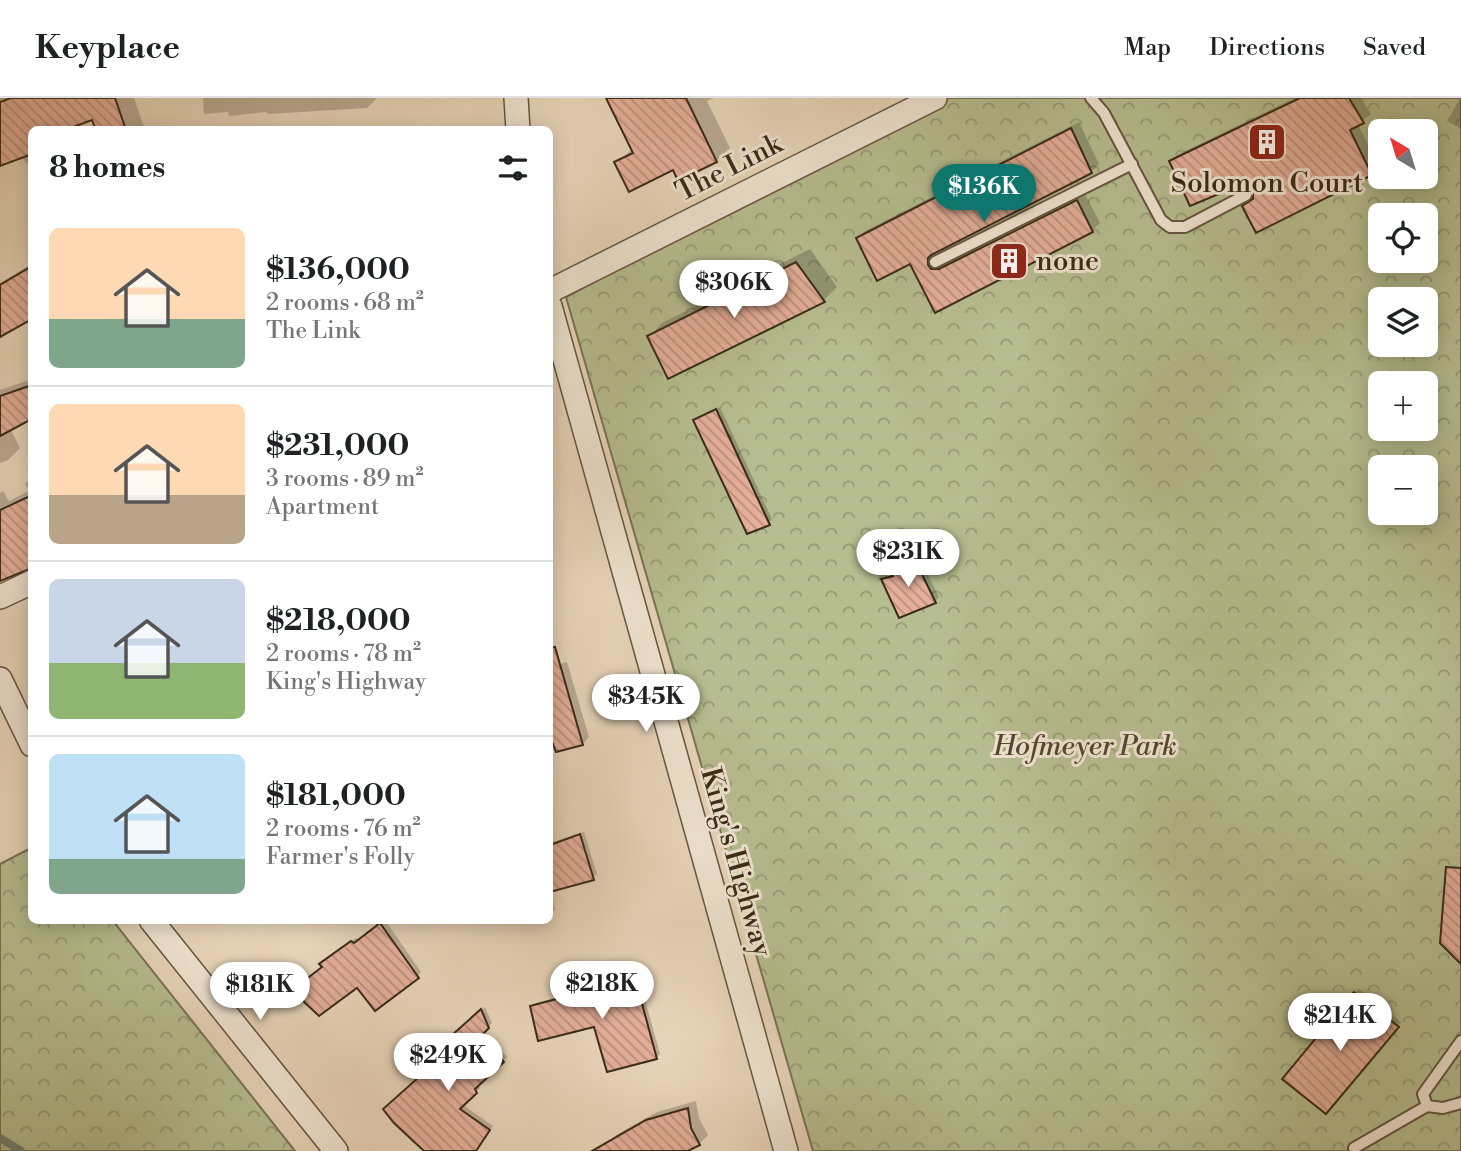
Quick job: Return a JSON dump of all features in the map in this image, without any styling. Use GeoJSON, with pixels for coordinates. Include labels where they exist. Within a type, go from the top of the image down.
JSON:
{"type":"FeatureCollection","features":[{"type":"Feature","properties":{"kind":"street"},"geometry":{"type":"LineString","coordinates":[[516,98],[518,126]]}},
{"type":"Feature","properties":{"kind":"street","name":"The Link"},"geometry":{"type":"LineString","coordinates":[[553,289],[935,98]]}},
{"type":"Feature","properties":{"kind":"street","name":"King's Highway"},"geometry":{"type":"LineString","coordinates":[[553,317],[786,1151]]}},
{"type":"Feature","properties":{"kind":"street"},"geometry":{"type":"LineString","coordinates":[[0,597],[28,584]]}},
{"type":"Feature","properties":{"kind":"street"},"geometry":{"type":"LineString","coordinates":[[0,680],[28,737]]}},
{"type":"Feature","properties":{"kind":"street"},"geometry":{"type":"LineString","coordinates":[[154,924],[336,1151]]}},
{"type":"Feature","properties":{"kind":"lane"},"geometry":{"type":"LineString","coordinates":[[1091,98],[1104,113],[1161,220],[1170,227],[1185,227],[1246,195]]}},
{"type":"Feature","properties":{"kind":"lane"},"geometry":{"type":"LineString","coordinates":[[935,262],[1132,164]]}},
{"type":"Feature","properties":{"kind":"lane"},"geometry":{"type":"LineString","coordinates":[[1427,1106],[1423,1094],[1461,1041]]}},
{"type":"Feature","properties":{"kind":"lane"},"geometry":{"type":"LineString","coordinates":[[1354,1148],[1427,1106],[1443,1108],[1461,1104]]}},
{"type":"Feature","properties":{"kind":"green space","name":"Hofmeyer Park"},"geometry":{"type":"Polygon","coordinates":[[[939,98],[1461,98],[1461,1151],[813,1151],[566,297],[939,98]]]}},
{"type":"Feature","properties":{"kind":"green space"},"geometry":{"type":"Polygon","coordinates":[[[28,850],[28,924],[115,924],[295,1151],[0,1151],[0,864],[28,850]]]}},
{"type":"Feature","properties":{"kind":"building"},"geometry":{"type":"Polygon","coordinates":[[[11,98],[115,98],[125,126],[94,126],[92,120],[76,126],[28,126],[28,156],[0,166],[0,102],[11,98]]]}},
{"type":"Feature","properties":{"kind":"building"},"geometry":{"type":"Polygon","coordinates":[[[606,98],[686,98],[717,162],[678,181],[673,170],[629,192],[614,162],[633,153],[606,98]]]}},
{"type":"Feature","properties":{"kind":"building"},"geometry":{"type":"Polygon","coordinates":[[[1300,98],[1349,98],[1364,123],[1350,130],[1368,167],[1368,177],[1256,233],[1242,206],[1253,199],[1250,188],[1235,192],[1233,188],[1190,206],[1169,161],[1300,98]]]}},
{"type":"Feature","properties":{"kind":"building","name":"Solomon Court"},"geometry":{"type":"Polygon","coordinates":[[[1071,128],[1092,173],[931,255],[928,265],[931,269],[939,269],[1077,200],[1093,232],[935,313],[910,264],[877,281],[856,238],[1071,128]]]}},
{"type":"Feature","properties":{"kind":"building"},"geometry":{"type":"Polygon","coordinates":[[[796,262],[825,302],[668,379],[647,336],[796,262]]]}},
{"type":"Feature","properties":{"kind":"building"},"geometry":{"type":"Polygon","coordinates":[[[28,268],[28,321],[0,337],[0,285],[28,268]]]}},
{"type":"Feature","properties":{"kind":"building"},"geometry":{"type":"Polygon","coordinates":[[[28,386],[28,421],[0,436],[0,396],[28,386]]]}},
{"type":"Feature","properties":{"kind":"building"},"geometry":{"type":"Polygon","coordinates":[[[716,409],[770,525],[747,534],[693,420],[716,409]]]}},
{"type":"Feature","properties":{"kind":"building"},"geometry":{"type":"Polygon","coordinates":[[[28,497],[28,570],[0,581],[0,510],[28,497]]]}},
{"type":"Feature","properties":{"kind":"building"},"geometry":{"type":"Polygon","coordinates":[[[914,558],[936,603],[899,618],[881,579],[893,576],[888,568],[914,558]]]}},
{"type":"Feature","properties":{"kind":"building"},"geometry":{"type":"Polygon","coordinates":[[[553,647],[583,745],[556,752],[553,744],[553,647]]]}},
{"type":"Feature","properties":{"kind":"building"},"geometry":{"type":"Polygon","coordinates":[[[580,834],[594,880],[553,891],[553,844],[580,834]]]}},
{"type":"Feature","properties":{"kind":"building"},"geometry":{"type":"Polygon","coordinates":[[[1446,867],[1461,868],[1461,964],[1440,943],[1446,867]]]}},
{"type":"Feature","properties":{"kind":"building"},"geometry":{"type":"Polygon","coordinates":[[[381,924],[419,978],[375,1011],[357,988],[319,1016],[304,1002],[296,987],[322,967],[319,964],[351,941],[354,943],[381,924]]]}},
{"type":"Feature","properties":{"kind":"building"},"geometry":{"type":"Polygon","coordinates":[[[634,974],[657,1059],[607,1072],[594,1027],[538,1041],[530,1006],[598,988],[596,983],[634,974]]]}},
{"type":"Feature","properties":{"kind":"building"},"geometry":{"type":"Polygon","coordinates":[[[1354,992],[1399,1027],[1326,1114],[1282,1079],[1354,992]]]}},
{"type":"Feature","properties":{"kind":"building"},"geometry":{"type":"Polygon","coordinates":[[[481,1009],[489,1028],[481,1036],[504,1062],[475,1089],[477,1093],[460,1109],[490,1130],[476,1151],[424,1151],[383,1109],[437,1061],[431,1054],[481,1009]]]}},
{"type":"Feature","properties":{"kind":"building"},"geometry":{"type":"Polygon","coordinates":[[[688,1108],[691,1128],[700,1145],[688,1151],[592,1151],[646,1120],[688,1108]]]}},
{"type":"Feature","properties":{"kind":"waterway"},"geometry":{"type":"LineString","coordinates":[[0,1138],[21,1151]]}},
{"type":"Feature","properties":{"kind":"place","name":"Solomon Court"},"geometry":{"type":"Point","coordinates":[1267,142]}},
{"type":"Feature","properties":{"kind":"place","name":"none"},"geometry":{"type":"Point","coordinates":[1009,261]}}]}
